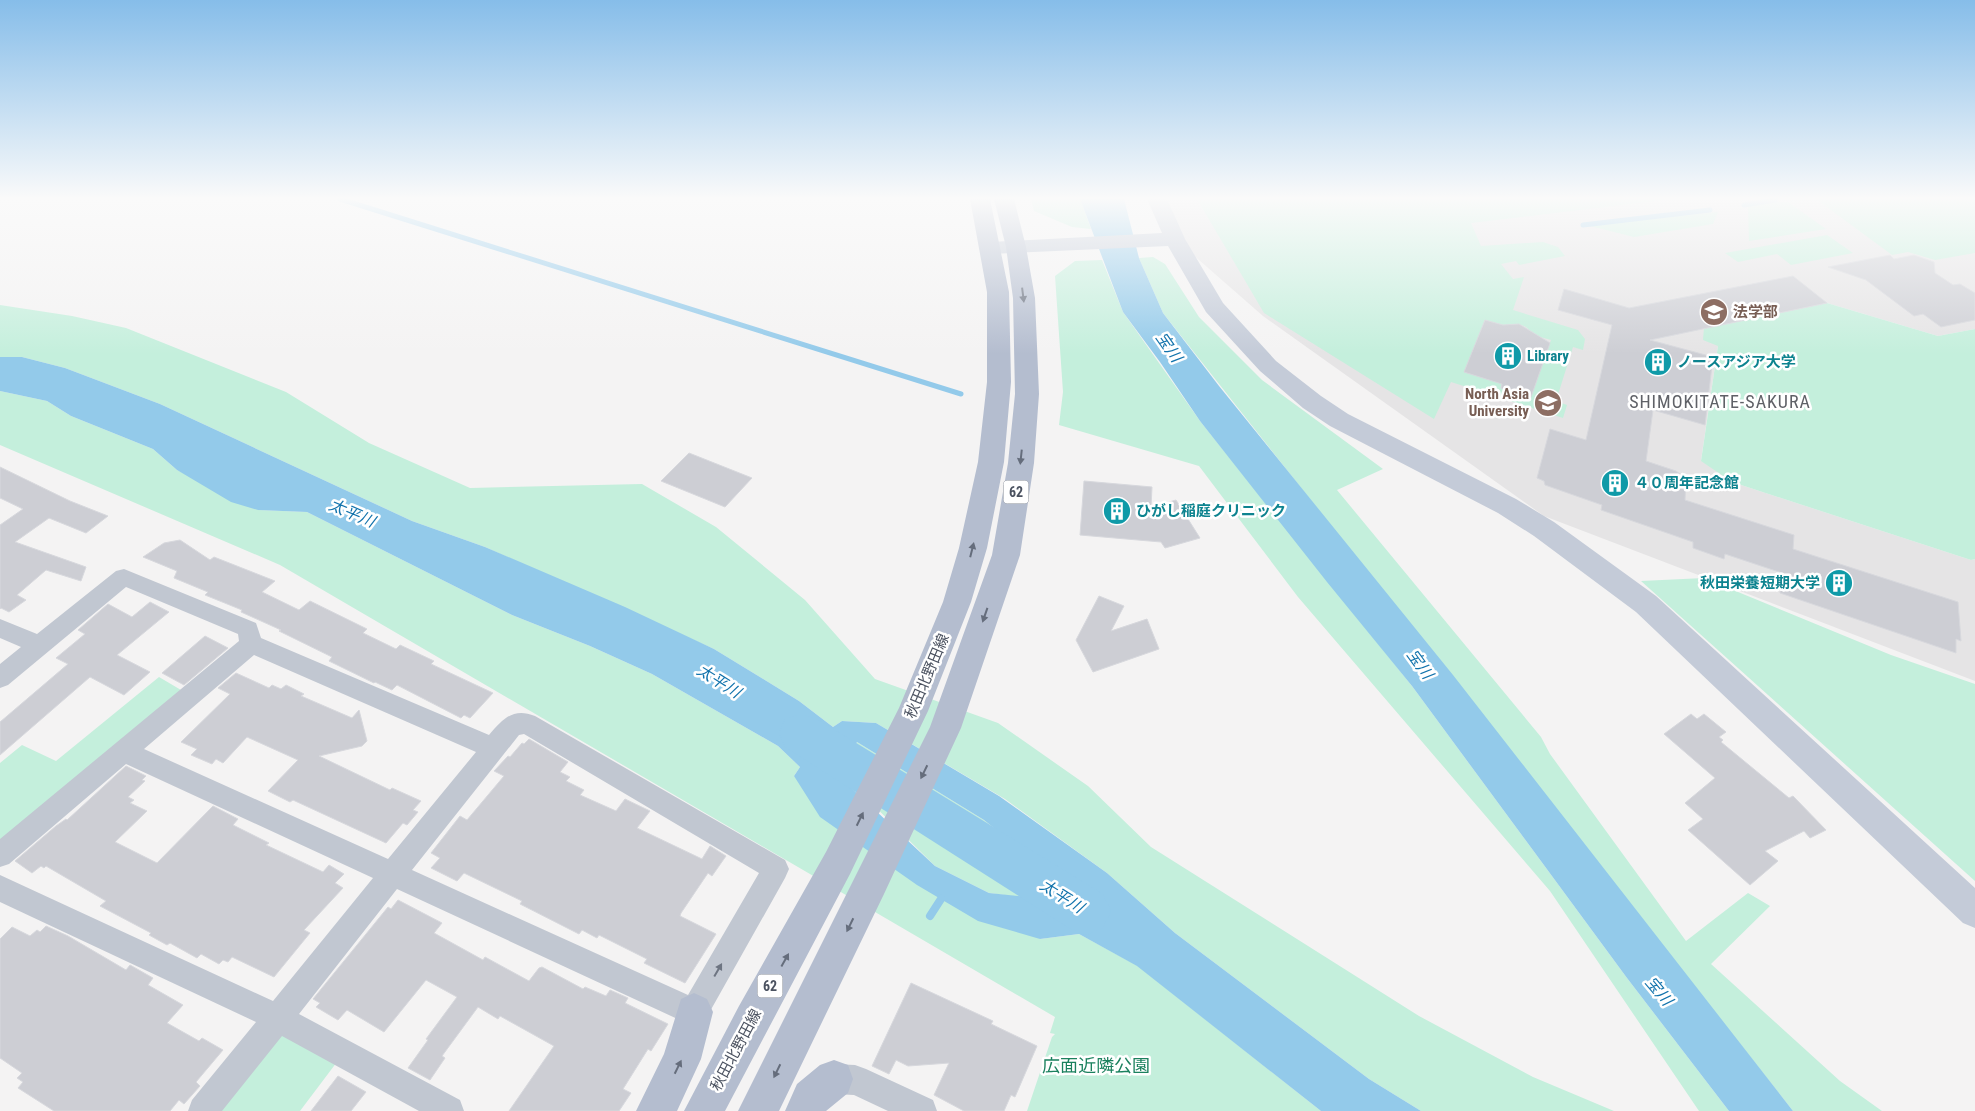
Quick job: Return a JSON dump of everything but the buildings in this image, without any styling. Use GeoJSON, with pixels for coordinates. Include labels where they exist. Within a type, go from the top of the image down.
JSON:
{"type":"FeatureCollection","features":[{"type":"Feature","properties":{"kind":"main road","name":"秋田北野田線"},"geometry":{"type":"LineString","coordinates":[[704,1111],[752,1019],[838,863],[913,710],[957,602],[973,548],[991,462],[999,382],[998,292],[1003,251]]}},
{"type":"Feature","properties":{"kind":"main road","name":"秋田北野田線"},"geometry":{"type":"LineString","coordinates":[[758,1111],[946,728],[1006,555],[1021,462],[1027,394],[1024,298],[1005,251]]}},
{"type":"Feature","properties":{"kind":"main road"},"geometry":{"type":"LineString","coordinates":[[656,1111],[682,1059],[694,1012]]}},
{"type":"Feature","properties":{"kind":"main road"},"geometry":{"type":"LineString","coordinates":[[805,1111],[811,1098],[834,1079]]}},
{"type":"Feature","properties":{"kind":"street"},"geometry":{"type":"LineString","coordinates":[[1182,251],[1214,307],[1268,366],[1312,402],[1339,420],[1507,506],[1544,529],[1646,604],[1975,910]]}},
{"type":"Feature","properties":{"kind":"street"},"geometry":{"type":"LineString","coordinates":[[0,678],[124,577],[248,630],[251,644]]}},
{"type":"Feature","properties":{"kind":"street"},"geometry":{"type":"LineString","coordinates":[[0,628],[39,645]]}},
{"type":"Feature","properties":{"kind":"street"},"geometry":{"type":"LineString","coordinates":[[251,644],[493,748]]}},
{"type":"Feature","properties":{"kind":"street"},"geometry":{"type":"LineString","coordinates":[[0,855],[251,644]]}},
{"type":"Feature","properties":{"kind":"street"},"geometry":{"type":"LineString","coordinates":[[123,751],[392,874],[694,1012],[776,869],[527,723],[512,725],[392,874],[203,1111]]}},
{"type":"Feature","properties":{"kind":"street"},"geometry":{"type":"LineString","coordinates":[[0,888],[278,1018],[449,1111]]}},
{"type":"Feature","properties":{"kind":"street"},"geometry":{"type":"LineString","coordinates":[[834,1079],[854,1080],[922,1111]]}},
{"type":"Feature","properties":{"kind":"shaded area","name":"North Asia University"},"geometry":{"type":"Polygon","coordinates":[[[1189,251],[1975,251],[1975,329],[1938,336],[1827,303],[1718,346],[1701,460],[1732,482],[1971,560],[1975,559],[1975,681],[1544,516],[1263,316],[1189,251]]]}},
{"type":"Feature","properties":{"kind":"green space"},"geometry":{"type":"Polygon","coordinates":[[[1227,251],[1561,251],[1565,256],[1519,265],[1516,261],[1501,264],[1513,279],[1524,277],[1513,310],[1578,330],[1585,339],[1583,350],[1573,347],[1556,401],[1567,405],[1563,418],[1451,382],[1434,419],[1264,313],[1227,251]],[[1485,320],[1464,372],[1502,384],[1501,388],[1532,394],[1551,340],[1533,335],[1522,325],[1501,325],[1485,320]]]}},
{"type":"Feature","properties":{"kind":"green space"},"geometry":{"type":"Polygon","coordinates":[[[1737,251],[1850,251],[1853,253],[1791,265],[1777,254],[1738,262],[1725,253],[1737,251]]]}},
{"type":"Feature","properties":{"kind":"green space"},"geometry":{"type":"Polygon","coordinates":[[[1886,251],[1975,251],[1975,253],[1935,260],[1908,252],[1892,255],[1886,251]]]}},
{"type":"Feature","properties":{"kind":"green space"},"geometry":{"type":"Polygon","coordinates":[[[1153,257],[1165,264],[1199,317],[1262,380],[1383,469],[1337,490],[1541,737],[1550,754],[1686,941],[1748,893],[1770,906],[1711,964],[1840,1081],[1882,1111],[1793,1111],[1163,313],[1139,258],[1153,257]]]}},
{"type":"Feature","properties":{"kind":"green space"},"geometry":{"type":"Polygon","coordinates":[[[1102,260],[1123,312],[1200,421],[1412,686],[1627,978],[1729,1111],[1699,1111],[1550,891],[1298,597],[1199,466],[1059,425],[1063,392],[1055,276],[1075,261],[1102,260]]]}},
{"type":"Feature","properties":{"kind":"green space"},"geometry":{"type":"Polygon","coordinates":[[[1827,303],[1938,336],[1975,329],[1975,559],[1971,560],[1732,482],[1701,461],[1718,346],[1703,340],[1704,327],[1827,303]]]}},
{"type":"Feature","properties":{"kind":"green space"},"geometry":{"type":"Polygon","coordinates":[[[0,305],[72,316],[126,328],[286,392],[369,443],[470,488],[642,484],[716,527],[805,600],[875,679],[998,723],[1088,786],[1151,847],[1419,1016],[1533,1077],[1614,1111],[1421,1111],[1369,1079],[1175,933],[1107,873],[1005,799],[876,723],[842,721],[833,727],[799,701],[714,649],[485,547],[412,521],[160,404],[65,368],[22,357],[0,357],[0,305]]]}},
{"type":"Feature","properties":{"kind":"green space","name":"広面近隣公園"},"geometry":{"type":"Polygon","coordinates":[[[0,391],[47,401],[71,416],[153,449],[177,470],[259,510],[307,512],[512,615],[590,646],[652,674],[778,746],[800,767],[794,776],[1040,939],[1079,934],[1138,966],[1321,1111],[1027,1111],[1052,1037],[1055,1034],[1050,1033],[1055,1017],[280,565],[0,445],[0,391]]]}},
{"type":"Feature","properties":{"kind":"green space"},"geometry":{"type":"Polygon","coordinates":[[[1704,578],[1891,655],[1975,684],[1975,881],[1641,581],[1704,578]]]}},
{"type":"Feature","properties":{"kind":"green space"},"geometry":{"type":"Polygon","coordinates":[[[159,677],[181,690],[0,841],[0,763],[22,745],[56,761],[159,677]]]}},
{"type":"Feature","properties":{"kind":"green space"},"geometry":{"type":"Polygon","coordinates":[[[857,742],[984,820],[1044,868],[1036,899],[989,893],[935,866],[841,773],[857,742]]]}},
{"type":"Feature","properties":{"kind":"green space"},"geometry":{"type":"Polygon","coordinates":[[[278,1018],[343,1054],[300,1111],[203,1111],[278,1018]]]}},
{"type":"Feature","properties":{"kind":"water","name":"宝川"},"geometry":{"type":"Polygon","coordinates":[[[1100,251],[1137,251],[1163,313],[1219,386],[1453,675],[1793,1111],[1729,1111],[1627,978],[1412,686],[1200,421],[1123,312],[1100,251]]]}},
{"type":"Feature","properties":{"kind":"water"},"geometry":{"type":"Polygon","coordinates":[[[0,357],[22,357],[65,368],[160,404],[412,521],[485,547],[625,607],[714,649],[799,701],[833,727],[842,721],[876,723],[999,796],[1107,873],[1175,933],[1369,1079],[1421,1111],[1321,1111],[1137,966],[1079,934],[1040,939],[978,921],[917,885],[820,817],[794,776],[800,767],[778,746],[652,674],[590,646],[512,615],[307,512],[258,510],[231,502],[177,470],[153,449],[71,416],[47,401],[0,391],[0,357]],[[857,742],[841,773],[846,783],[935,866],[989,893],[1036,898],[1044,868],[984,820],[857,742]]]}},
{"type":"Feature","properties":{"kind":"waterway"},"geometry":{"type":"LineString","coordinates":[[505,251],[961,394]]}},
{"type":"Feature","properties":{"kind":"waterway","name":"太平川"},"geometry":{"type":"LineString","coordinates":[[801,733],[1086,911]]}},
{"type":"Feature","properties":{"kind":"waterway"},"geometry":{"type":"LineString","coordinates":[[930,916],[941,899]]}},
{"type":"Feature","properties":{"kind":"place","name":"法学部"},"geometry":{"type":"Point","coordinates":[1714,312]}},
{"type":"Feature","properties":{"kind":"place","name":"Library"},"geometry":{"type":"Point","coordinates":[1508,356]}},
{"type":"Feature","properties":{"kind":"place","name":"ノースアジア大学"},"geometry":{"type":"Point","coordinates":[1658,362]}},
{"type":"Feature","properties":{"kind":"place","name":"North Asia University"},"geometry":{"type":"Point","coordinates":[1548,403]}},
{"type":"Feature","properties":{"kind":"place","name":"４０周年記念館"},"geometry":{"type":"Point","coordinates":[1615,483]}},
{"type":"Feature","properties":{"kind":"place","name":"ひがし稲庭クリニック"},"geometry":{"type":"Point","coordinates":[1117,511]}},
{"type":"Feature","properties":{"kind":"place","name":"秋田栄養短期大学"},"geometry":{"type":"Point","coordinates":[1839,583]}},
{"type":"Feature","properties":{"kind":"district","name":"SHIMOKITATE-SAKURA"},"geometry":{"type":"Point","coordinates":[1720,401]}}]}
